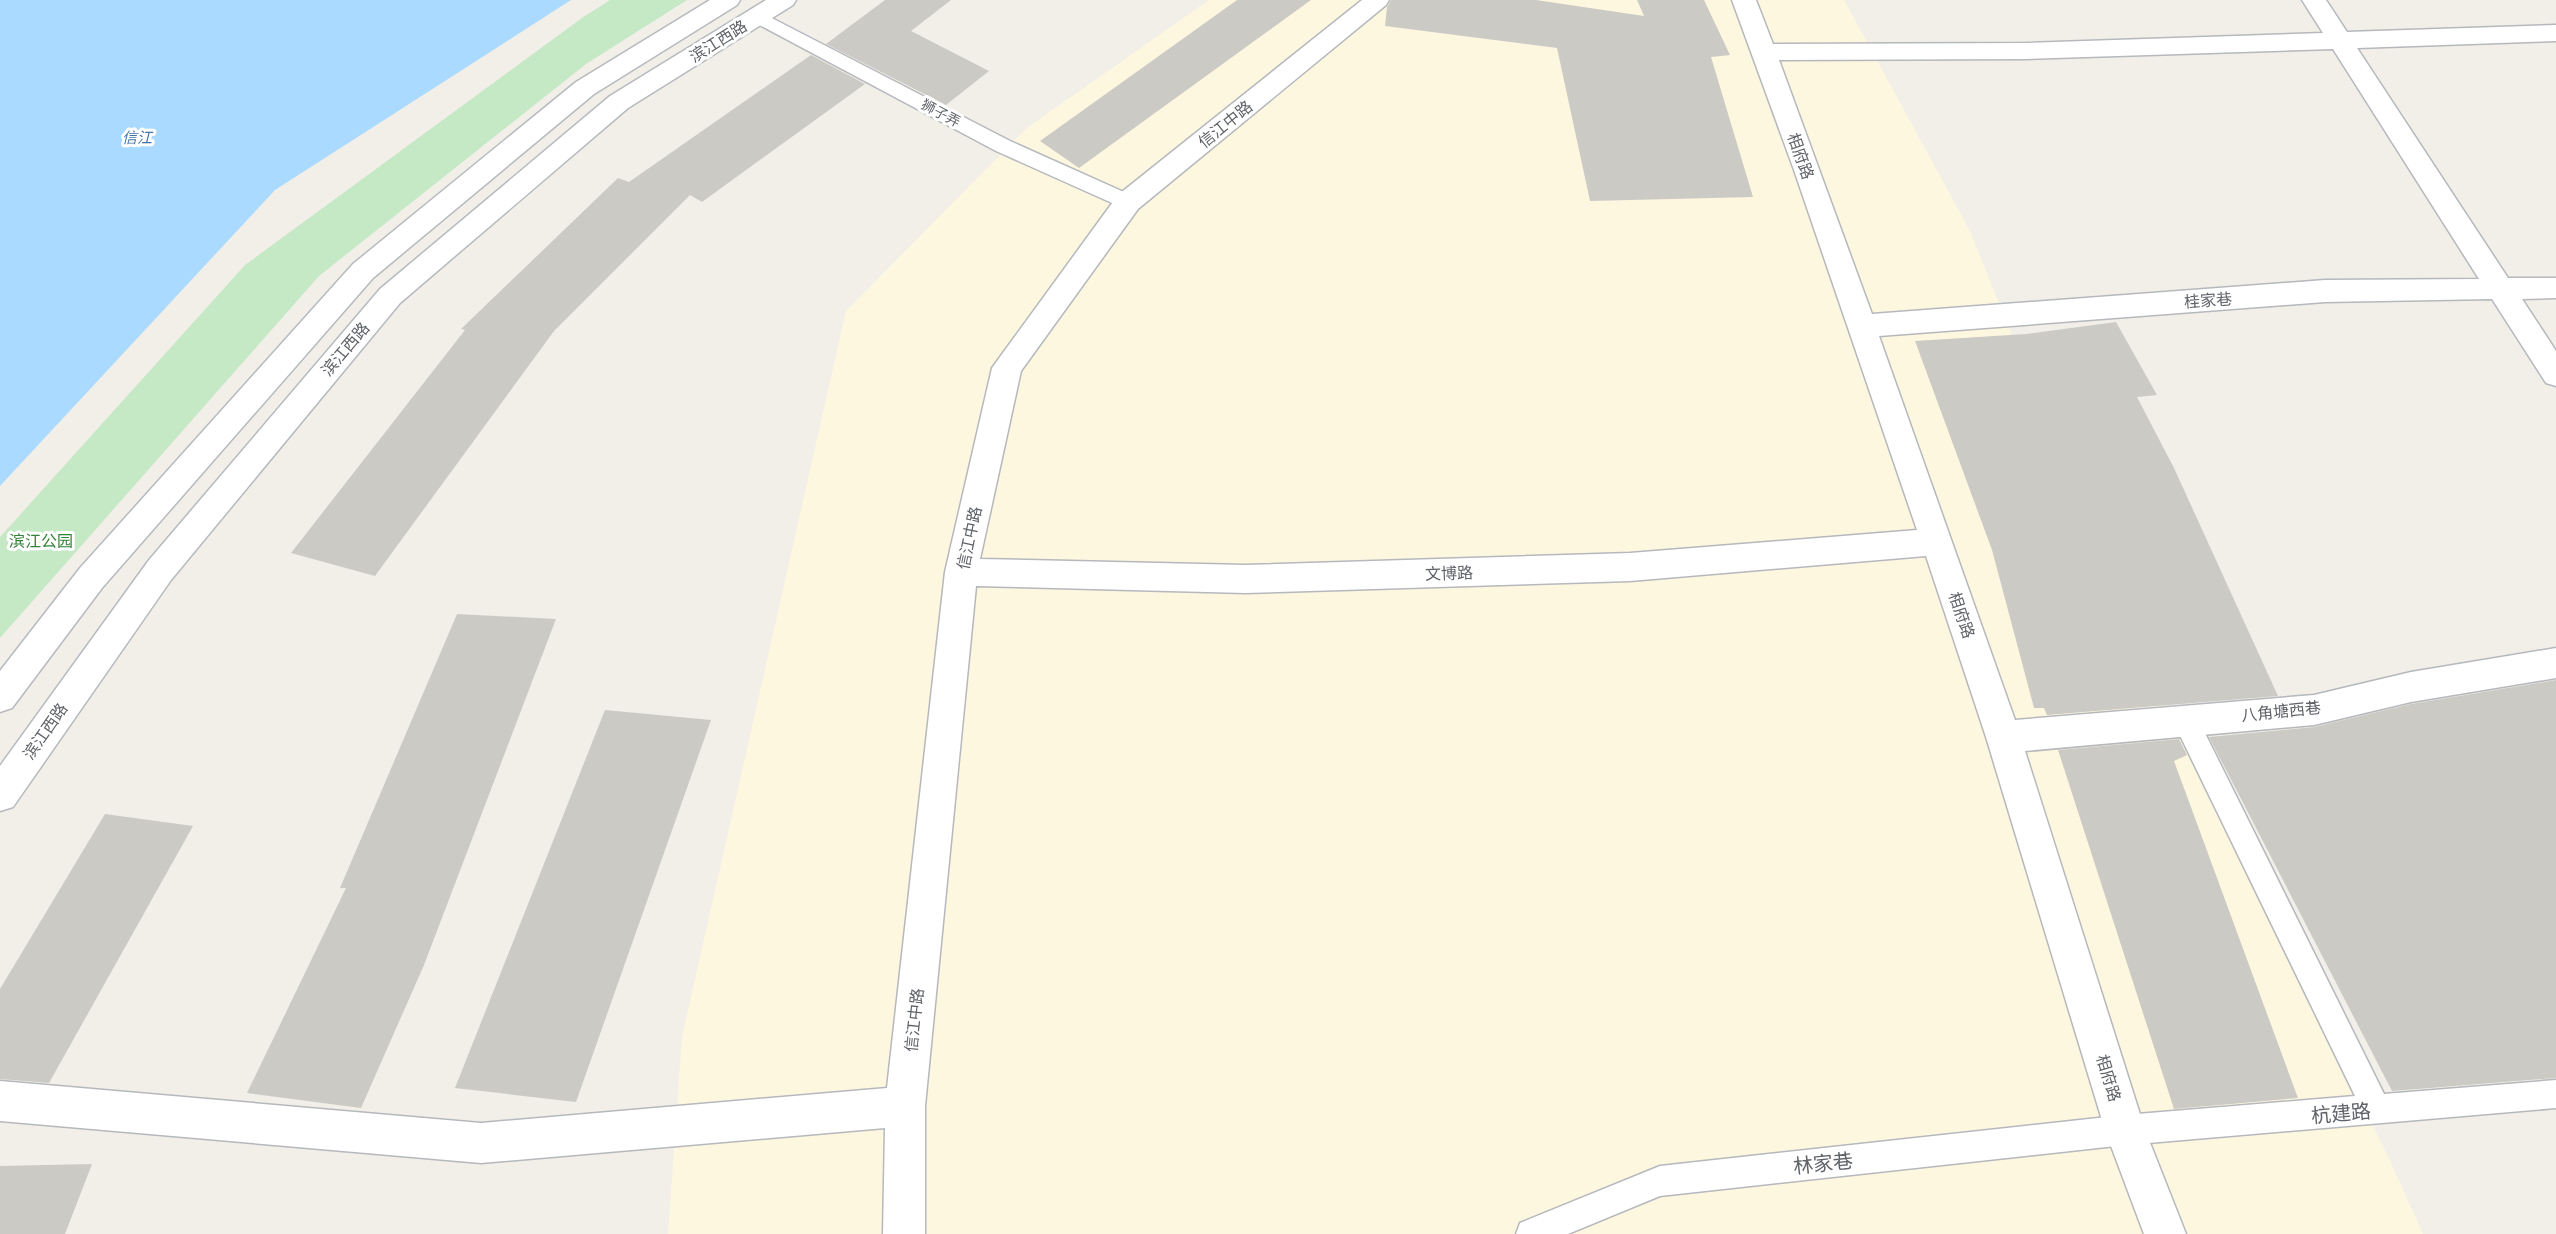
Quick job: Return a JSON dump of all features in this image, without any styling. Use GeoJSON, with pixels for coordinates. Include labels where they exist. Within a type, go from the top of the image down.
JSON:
{"type":"FeatureCollection","features":[{"type":"Feature","properties":{"kind":"street","name":"滨江西路"},"geometry":{"type":"LineString","coordinates":[[0,697],[91,578],[363,271],[585,88],[728,0]]}},
{"type":"Feature","properties":{"kind":"street","name":"滨江西路"},"geometry":{"type":"LineString","coordinates":[[0,795],[160,570],[390,296],[618,102],[784,0]]}},
{"type":"Feature","properties":{"kind":"street","name":"信江中路"},"geometry":{"type":"LineString","coordinates":[[904,1234],[905,1106],[961,572],[1007,368],[1128,202],[1377,0]]}},
{"type":"Feature","properties":{"kind":"street","name":"相府路"},"geometry":{"type":"LineString","coordinates":[[1744,0],[1862,326],[1937,542],[2003,737],[2125,1130],[2165,1234]]}},
{"type":"Feature","properties":{"kind":"street"},"geometry":{"type":"LineString","coordinates":[[2314,0],[2556,375]]}},
{"type":"Feature","properties":{"kind":"street"},"geometry":{"type":"LineString","coordinates":[[1764,52],[2026,51],[2556,33]]}},
{"type":"Feature","properties":{"kind":"street","name":"桂家巷"},"geometry":{"type":"LineString","coordinates":[[1862,326],[2325,291],[2556,288]]}},
{"type":"Feature","properties":{"kind":"street","name":"文博路"},"geometry":{"type":"LineString","coordinates":[[961,572],[1245,579],[1513,571],[1630,567],[1937,542]]}},
{"type":"Feature","properties":{"kind":"street","name":"八角塘西巷"},"geometry":{"type":"LineString","coordinates":[[2003,737],[2314,710],[2410,687],[2556,663]]}},
{"type":"Feature","properties":{"kind":"street"},"geometry":{"type":"LineString","coordinates":[[0,1101],[481,1143],[905,1106]]}},
{"type":"Feature","properties":{"kind":"lane","name":"狮子弄"},"geometry":{"type":"LineString","coordinates":[[758,16],[1003,146],[1128,202]]}},
{"type":"Feature","properties":{"kind":"lane"},"geometry":{"type":"LineString","coordinates":[[2186,721],[2377,1110]]}},
{"type":"Feature","properties":{"kind":"lane","name":"杭建路"},"geometry":{"type":"LineString","coordinates":[[2125,1130],[2556,1094]]}},
{"type":"Feature","properties":{"kind":"lane","name":"林家巷"},"geometry":{"type":"LineString","coordinates":[[1531,1234],[1660,1181],[2125,1130]]}},
{"type":"Feature","properties":{"kind":"shaded area"},"geometry":{"type":"Polygon","coordinates":[[[1209,0],[1844,0],[1970,231],[2146,670],[2390,1161],[2423,1234],[668,1234],[682,1037],[846,311],[1027,128],[1209,0]]]}},
{"type":"Feature","properties":{"kind":"green space","name":"滨江公园"},"geometry":{"type":"Polygon","coordinates":[[[610,0],[687,0],[586,64],[319,276],[0,638],[0,537],[245,265],[582,18],[610,0]]]}},
{"type":"Feature","properties":{"kind":"water","name":"信江"},"geometry":{"type":"Polygon","coordinates":[[[0,0],[571,0],[275,190],[0,486],[0,0]]]}},
{"type":"Feature","properties":{"kind":"building"},"geometry":{"type":"Polygon","coordinates":[[[885,0],[951,0],[911,31],[989,71],[946,105],[826,44],[885,0]]]}},
{"type":"Feature","properties":{"kind":"building"},"geometry":{"type":"Polygon","coordinates":[[[1237,0],[1311,0],[1079,168],[1040,141],[1237,0]]]}},
{"type":"Feature","properties":{"kind":"building"},"geometry":{"type":"Polygon","coordinates":[[[1391,0],[1536,0],[1644,16],[1637,0],[1704,0],[1730,55],[1711,57],[1753,197],[1590,201],[1557,48],[1385,26],[1387,7],[1391,0]]]}},
{"type":"Feature","properties":{"kind":"building"},"geometry":{"type":"Polygon","coordinates":[[[811,55],[865,84],[702,202],[690,195],[554,331],[375,576],[291,553],[465,330],[461,329],[618,178],[629,182],[811,55]]]}},
{"type":"Feature","properties":{"kind":"building"},"geometry":{"type":"Polygon","coordinates":[[[2116,322],[2157,395],[2137,397],[2174,468],[2278,696],[2047,715],[2044,708],[2034,708],[1992,550],[1915,341],[2026,334],[2116,322]]]}},
{"type":"Feature","properties":{"kind":"building"},"geometry":{"type":"Polygon","coordinates":[[[457,614],[556,619],[424,965],[361,1108],[247,1093],[346,888],[340,888],[457,614]]]}},
{"type":"Feature","properties":{"kind":"building"},"geometry":{"type":"Polygon","coordinates":[[[2556,680],[2556,1078],[2392,1091],[2209,737],[2314,727],[2411,704],[2556,680]]]}},
{"type":"Feature","properties":{"kind":"building"},"geometry":{"type":"Polygon","coordinates":[[[605,710],[711,720],[576,1102],[455,1088],[605,710]]]}},
{"type":"Feature","properties":{"kind":"building"},"geometry":{"type":"Polygon","coordinates":[[[2179,739],[2187,755],[2174,761],[2298,1098],[2174,1109],[2058,750],[2179,739]]]}},
{"type":"Feature","properties":{"kind":"building"},"geometry":{"type":"Polygon","coordinates":[[[105,814],[193,826],[49,1083],[0,1079],[0,989],[105,814]]]}},
{"type":"Feature","properties":{"kind":"building"},"geometry":{"type":"Polygon","coordinates":[[[92,1164],[65,1234],[0,1234],[0,1166],[92,1164]]]}}]}
